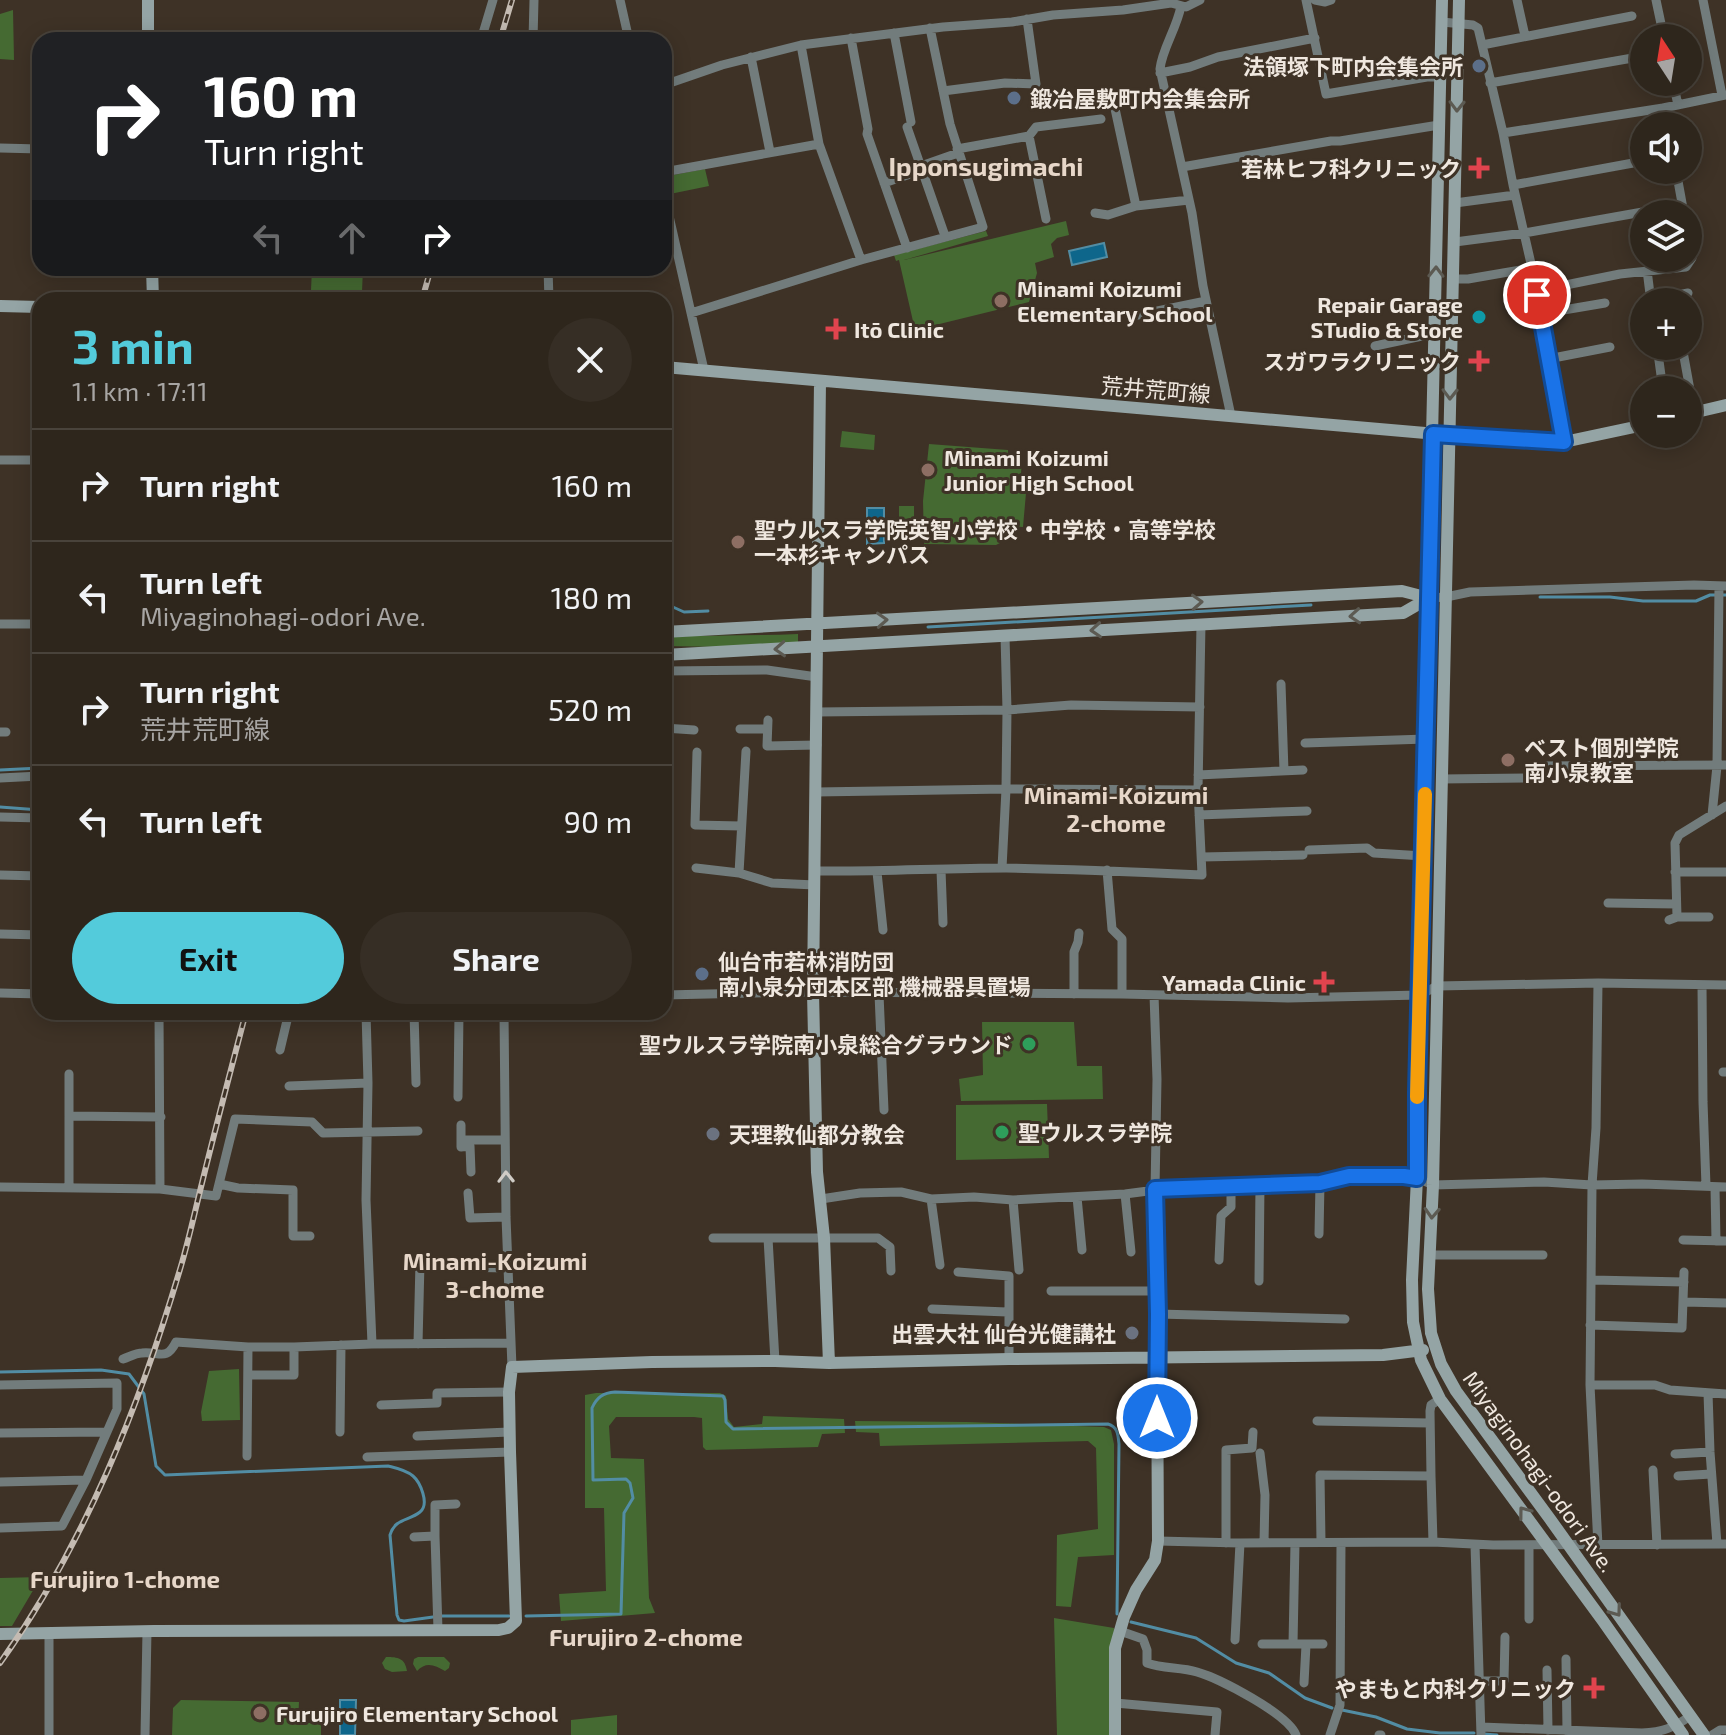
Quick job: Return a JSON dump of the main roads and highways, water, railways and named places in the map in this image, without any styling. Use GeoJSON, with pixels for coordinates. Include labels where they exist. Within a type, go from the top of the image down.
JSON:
{"type":"FeatureCollection","features":[{"type":"Feature","properties":{"kind":"water"},"geometry":{"type":"Polygon","coordinates":[[[1104,243],[1107,257],[1072,265],[1069,251],[1104,243]]]}},
{"type":"Feature","properties":{"kind":"water"},"geometry":{"type":"Polygon","coordinates":[[[867,508],[884,508],[884,543],[867,544],[867,508]]]}},
{"type":"Feature","properties":{"kind":"water"},"geometry":{"type":"Polygon","coordinates":[[[340,1700],[356,1700],[355,1735],[340,1735],[340,1700]]]}},
{"type":"Feature","properties":{"kind":"waterway"},"geometry":{"type":"LineString","coordinates":[[1540,597],[1696,601],[1710,595],[1726,595]]}},
{"type":"Feature","properties":{"kind":"waterway"},"geometry":{"type":"LineString","coordinates":[[928,627],[1311,605]]}},
{"type":"Feature","properties":{"kind":"waterway"},"geometry":{"type":"LineString","coordinates":[[672,607],[684,612],[708,611]]}},
{"type":"Feature","properties":{"kind":"waterway"},"geometry":{"type":"LineString","coordinates":[[0,770],[32,768]]}},
{"type":"Feature","properties":{"kind":"waterway"},"geometry":{"type":"LineString","coordinates":[[0,807],[32,809]]}},
{"type":"Feature","properties":{"kind":"waterway"},"geometry":{"type":"LineString","coordinates":[[0,1372],[101,1370],[129,1374],[144,1394],[156,1466],[165,1475],[388,1466],[407,1472],[418,1483],[424,1504],[420,1512],[395,1526],[390,1535],[397,1615],[399,1620],[404,1621],[433,1617]]}},
{"type":"Feature","properties":{"kind":"waterway"},"geometry":{"type":"LineString","coordinates":[[526,1616],[621,1614],[624,1513],[633,1498],[630,1483],[626,1479],[593,1480],[592,1408],[601,1396],[615,1392],[723,1396],[726,1422],[733,1429],[1111,1425],[1117,1432],[1119,1444],[1117,1614]]}},
{"type":"Feature","properties":{"kind":"waterway"},"geometry":{"type":"LineString","coordinates":[[441,1616],[509,1616]]}},
{"type":"Feature","properties":{"kind":"waterway"},"geometry":{"type":"LineString","coordinates":[[1131,1622],[1196,1638],[1236,1663],[1269,1673],[1305,1698],[1332,1708]]}},
{"type":"Feature","properties":{"kind":"waterway"},"geometry":{"type":"LineString","coordinates":[[1342,1710],[1376,1717],[1407,1729],[1474,1733]]}},
{"type":"Feature","properties":{"kind":"waterway"},"geometry":{"type":"LineString","coordinates":[[1483,1734],[1497,1735]]}},
{"type":"Feature","properties":{"kind":"railway"},"geometry":{"type":"LineString","coordinates":[[502,32],[512,0]]}},
{"type":"Feature","properties":{"kind":"railway"},"geometry":{"type":"LineString","coordinates":[[424,292],[429,276]]}},
{"type":"Feature","properties":{"kind":"railway"},"geometry":{"type":"LineString","coordinates":[[0,1663],[84,1522],[128,1421],[181,1266],[244,1020]]}},
{"type":"Feature","properties":{"kind":"place","name":"法領塚下町内会集会所"},"geometry":{"type":"Point","coordinates":[1479,66]}},
{"type":"Feature","properties":{"kind":"place","name":"鍛冶屋敷町内会集会所"},"geometry":{"type":"Point","coordinates":[1014,98]}},
{"type":"Feature","properties":{"kind":"place","name":"若林ヒフ科クリニック"},"geometry":{"type":"Point","coordinates":[1479,168]}},
{"type":"Feature","properties":{"kind":"place","name":"Minami Koizumi Elementary School"},"geometry":{"type":"Point","coordinates":[1001,301]}},
{"type":"Feature","properties":{"kind":"place","name":"Repair Garage STudio & Store"},"geometry":{"type":"Point","coordinates":[1479,317]}},
{"type":"Feature","properties":{"kind":"place","name":"Itō Clinic"},"geometry":{"type":"Point","coordinates":[836,329]}},
{"type":"Feature","properties":{"kind":"place","name":"スガワラクリニック"},"geometry":{"type":"Point","coordinates":[1479,361]}},
{"type":"Feature","properties":{"kind":"place","name":"Minami Koizumi Junior High School"},"geometry":{"type":"Point","coordinates":[928,470]}},
{"type":"Feature","properties":{"kind":"place","name":"聖ウルスラ学院英智小学校・中学校・高等学校 一本杉キャンパス"},"geometry":{"type":"Point","coordinates":[738,542]}},
{"type":"Feature","properties":{"kind":"place","name":"ベスト個別学院 南小泉教室"},"geometry":{"type":"Point","coordinates":[1508,760]}},
{"type":"Feature","properties":{"kind":"place","name":"仙台市若林消防団 南小泉分団本区部 機械器具置場"},"geometry":{"type":"Point","coordinates":[702,974]}},
{"type":"Feature","properties":{"kind":"place","name":"Yamada Clinic"},"geometry":{"type":"Point","coordinates":[1324,982]}},
{"type":"Feature","properties":{"kind":"place","name":"聖ウルスラ学院南小泉総合グラウンド"},"geometry":{"type":"Point","coordinates":[1029,1044]}},
{"type":"Feature","properties":{"kind":"place","name":"聖ウルスラ学院"},"geometry":{"type":"Point","coordinates":[1002,1132]}},
{"type":"Feature","properties":{"kind":"place","name":"天理教仙都分教会"},"geometry":{"type":"Point","coordinates":[713,1134]}},
{"type":"Feature","properties":{"kind":"place","name":"出雲大社 仙台光健講社"},"geometry":{"type":"Point","coordinates":[1132,1333]}},
{"type":"Feature","properties":{"kind":"place","name":"やまもと内科クリニック"},"geometry":{"type":"Point","coordinates":[1594,1688]}},
{"type":"Feature","properties":{"kind":"place","name":"Furujiro Elementary School"},"geometry":{"type":"Point","coordinates":[260,1713]}},
{"type":"Feature","properties":{"kind":"district","name":"Ipponsugimachi"},"geometry":{"type":"Point","coordinates":[986,165]}},
{"type":"Feature","properties":{"kind":"district","name":"Minami-Koizumi 2-chome"},"geometry":{"type":"Point","coordinates":[1116,808]}},
{"type":"Feature","properties":{"kind":"district","name":"Minami-Koizumi 3-chome"},"geometry":{"type":"Point","coordinates":[495,1274]}},
{"type":"Feature","properties":{"kind":"district","name":"Furujiro 1-chome"},"geometry":{"type":"Point","coordinates":[125,1578]}},
{"type":"Feature","properties":{"kind":"district","name":"Furujiro 2-chome"},"geometry":{"type":"Point","coordinates":[646,1636]}}]}
